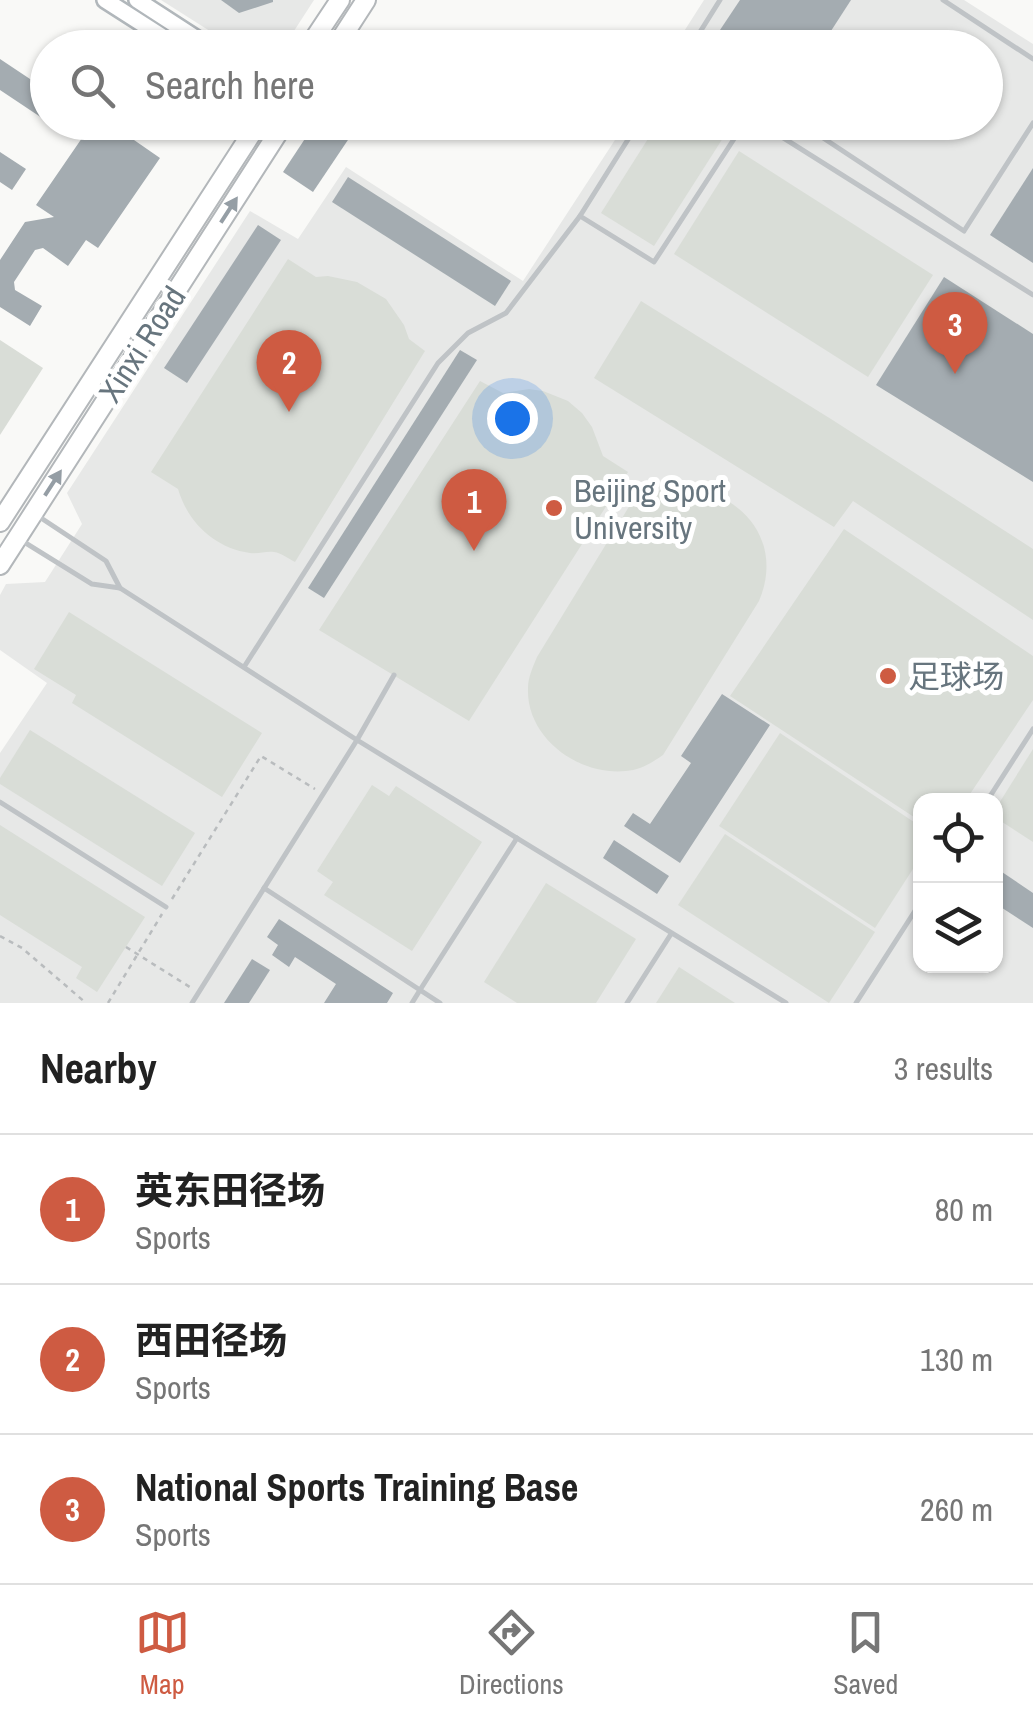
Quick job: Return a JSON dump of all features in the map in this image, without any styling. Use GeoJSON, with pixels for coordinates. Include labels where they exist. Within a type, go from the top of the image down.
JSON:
{"type":"FeatureCollection","features":[{"type":"Feature","properties":{"kind":"main road"},"geometry":{"type":"LineString","coordinates":[[105,0],[152,30]]}},
{"type":"Feature","properties":{"kind":"main road"},"geometry":{"type":"LineString","coordinates":[[137,0],[184,30]]}},
{"type":"Feature","properties":{"kind":"main road"},"geometry":{"type":"LineString","coordinates":[[320,30],[340,0]]}},
{"type":"Feature","properties":{"kind":"main road"},"geometry":{"type":"LineString","coordinates":[[347,30],[366,0]]}},
{"type":"Feature","properties":{"kind":"main road","name":"Xinxi Road"},"geometry":{"type":"LineString","coordinates":[[0,522],[247,140]]}},
{"type":"Feature","properties":{"kind":"main road","name":"Xinxi Road"},"geometry":{"type":"LineString","coordinates":[[0,565],[273,140]]}},
{"type":"Feature","properties":{"kind":"lane"},"geometry":{"type":"LineString","coordinates":[[701,30],[720,0]]}},
{"type":"Feature","properties":{"kind":"lane"},"geometry":{"type":"LineString","coordinates":[[943,0],[989,30]]}},
{"type":"Feature","properties":{"kind":"lane"},"geometry":{"type":"LineString","coordinates":[[1003,39],[1033,59]]}},
{"type":"Feature","properties":{"kind":"lane"},"geometry":{"type":"LineString","coordinates":[[826,140],[964,232],[1033,123]]}},
{"type":"Feature","properties":{"kind":"lane"},"geometry":{"type":"LineString","coordinates":[[244,667],[438,363],[468,333],[506,313],[580,216],[628,140]]}},
{"type":"Feature","properties":{"kind":"lane"},"geometry":{"type":"LineString","coordinates":[[580,216],[654,262],[733,140]]}},
{"type":"Feature","properties":{"kind":"lane"},"geometry":{"type":"LineString","coordinates":[[787,140],[1033,295]]}},
{"type":"Feature","properties":{"kind":"lane"},"geometry":{"type":"LineString","coordinates":[[33,513],[106,561],[120,588]]}},
{"type":"Feature","properties":{"kind":"lane"},"geometry":{"type":"LineString","coordinates":[[18,538],[92,584],[120,588],[356,740],[786,1003]]}},
{"type":"Feature","properties":{"kind":"lane"},"geometry":{"type":"LineString","coordinates":[[192,1003],[394,675]]}},
{"type":"Feature","properties":{"kind":"lane"},"geometry":{"type":"LineString","coordinates":[[991,793],[1033,729]]}},
{"type":"Feature","properties":{"kind":"lane"},"geometry":{"type":"LineString","coordinates":[[0,802],[166,908]]}},
{"type":"Feature","properties":{"kind":"lane"},"geometry":{"type":"LineString","coordinates":[[412,1003],[517,838]]}},
{"type":"Feature","properties":{"kind":"lane"},"geometry":{"type":"LineString","coordinates":[[264,888],[440,1003]]}},
{"type":"Feature","properties":{"kind":"lane"},"geometry":{"type":"LineString","coordinates":[[856,1003],[913,914]]}},
{"type":"Feature","properties":{"kind":"lane"},"geometry":{"type":"LineString","coordinates":[[628,1003],[672,933]]}},
{"type":"Feature","properties":{"kind":"path"},"geometry":{"type":"LineString","coordinates":[[108,1003],[261,756],[323,794]]}},
{"type":"Feature","properties":{"kind":"path"},"geometry":{"type":"LineString","coordinates":[[0,936],[22,948],[86,1003]]}},
{"type":"Feature","properties":{"kind":"path"},"geometry":{"type":"LineString","coordinates":[[126,947],[199,992]]}},
{"type":"Feature","properties":{"kind":"shaded area"},"geometry":{"type":"Polygon","coordinates":[[[161,0],[314,0],[295,30],[208,30],[161,0]]]}},
{"type":"Feature","properties":{"kind":"shaded area","name":"Beijing Sport University"},"geometry":{"type":"Polygon","coordinates":[[[704,0],[964,0],[1033,44],[1033,1003],[0,1003],[0,753],[47,683],[0,650],[0,595],[6,584],[45,582],[82,524],[67,493],[250,211],[298,239],[346,167],[523,281],[615,140],[1003,140],[1003,30],[685,30],[704,0]]]}},
{"type":"Feature","properties":{"kind":"shaded area"},"geometry":{"type":"Polygon","coordinates":[[[647,140],[722,140],[654,246],[601,213],[647,140]]]}},
{"type":"Feature","properties":{"kind":"shaded area"},"geometry":{"type":"Polygon","coordinates":[[[739,151],[933,275],[868,377],[674,254],[739,151]]]}},
{"type":"Feature","properties":{"kind":"shaded area"},"geometry":{"type":"Polygon","coordinates":[[[288,259],[316,277],[357,282],[386,299],[409,339],[425,351],[295,562],[274,552],[237,550],[214,540],[196,523],[178,489],[151,472],[288,259]]]}},
{"type":"Feature","properties":{"kind":"shaded area"},"geometry":{"type":"Polygon","coordinates":[[[641,301],[1033,549],[1033,620],[853,501],[834,527],[594,378],[641,301]]]}},
{"type":"Feature","properties":{"kind":"shaded area"},"geometry":{"type":"Polygon","coordinates":[[[0,340],[43,368],[0,435],[0,340]]]}},
{"type":"Feature","properties":{"kind":"shaded area"},"geometry":{"type":"Polygon","coordinates":[[[480,381],[503,393],[529,389],[568,401],[592,427],[603,456],[628,472],[469,721],[319,630],[480,381]]]}},
{"type":"Feature","properties":{"kind":"shaded area"},"geometry":{"type":"Polygon","coordinates":[[[674,486],[717,495],[750,520],[766,556],[766,578],[759,601],[663,755],[631,770],[591,767],[574,760],[546,738],[530,706],[530,676],[537,657],[630,505],[644,495],[674,486]]]}},
{"type":"Feature","properties":{"kind":"shaded area","name":"足球场"},"geometry":{"type":"Polygon","coordinates":[[[844,529],[1033,656],[1033,700],[971,793],[913,793],[913,816],[730,696],[844,529]]]}},
{"type":"Feature","properties":{"kind":"shaded area"},"geometry":{"type":"Polygon","coordinates":[[[69,612],[262,733],[222,797],[72,703],[76,695],[34,669],[69,612]]]}},
{"type":"Feature","properties":{"kind":"shaded area"},"geometry":{"type":"Polygon","coordinates":[[[30,730],[195,833],[162,886],[0,784],[30,730]]]}},
{"type":"Feature","properties":{"kind":"shaded area"},"geometry":{"type":"Polygon","coordinates":[[[780,733],[913,821],[913,869],[875,928],[719,826],[780,733]]]}},
{"type":"Feature","properties":{"kind":"shaded area","name":"足球场"},"geometry":{"type":"Polygon","coordinates":[[[1033,749],[1033,842],[1003,823],[1003,797],[1033,749]]]}},
{"type":"Feature","properties":{"kind":"shaded area"},"geometry":{"type":"Polygon","coordinates":[[[372,785],[389,796],[396,786],[482,842],[412,951],[324,895],[333,882],[317,871],[372,785]]]}},
{"type":"Feature","properties":{"kind":"shaded area"},"geometry":{"type":"Polygon","coordinates":[[[0,825],[145,917],[97,992],[76,978],[82,967],[0,915],[0,825]]]}},
{"type":"Feature","properties":{"kind":"shaded area"},"geometry":{"type":"Polygon","coordinates":[[[725,834],[875,932],[829,1003],[678,905],[725,834]]]}},
{"type":"Feature","properties":{"kind":"shaded area"},"geometry":{"type":"Polygon","coordinates":[[[546,883],[636,939],[596,1003],[517,1003],[484,982],[546,883]]]}},
{"type":"Feature","properties":{"kind":"shaded area"},"geometry":{"type":"Polygon","coordinates":[[[679,967],[735,1003],[656,1003],[679,967]]]}},
{"type":"Feature","properties":{"kind":"building"},"geometry":{"type":"Polygon","coordinates":[[[221,0],[273,0],[273,2],[239,13],[221,0]]]}},
{"type":"Feature","properties":{"kind":"building"},"geometry":{"type":"Polygon","coordinates":[[[740,0],[851,0],[832,30],[720,30],[740,0]]]}},
{"type":"Feature","properties":{"kind":"building"},"geometry":{"type":"Polygon","coordinates":[[[0,59],[30,79],[30,110],[0,90],[0,59]]]}},
{"type":"Feature","properties":{"kind":"building"},"geometry":{"type":"Polygon","coordinates":[[[81,140],[134,140],[160,158],[98,248],[86,240],[68,266],[43,248],[35,250],[14,282],[15,290],[42,306],[30,326],[0,307],[0,260],[25,222],[54,217],[36,205],[81,140]]]}},
{"type":"Feature","properties":{"kind":"building"},"geometry":{"type":"Polygon","coordinates":[[[304,140],[348,140],[313,192],[283,172],[304,140]]]}},
{"type":"Feature","properties":{"kind":"building"},"geometry":{"type":"Polygon","coordinates":[[[0,152],[26,169],[12,190],[0,182],[0,152]]]}},
{"type":"Feature","properties":{"kind":"building"},"geometry":{"type":"Polygon","coordinates":[[[1033,168],[1033,263],[990,235],[1033,168]]]}},
{"type":"Feature","properties":{"kind":"building"},"geometry":{"type":"Polygon","coordinates":[[[348,177],[511,281],[495,306],[332,202],[348,177]]]}},
{"type":"Feature","properties":{"kind":"building"},"geometry":{"type":"Polygon","coordinates":[[[258,225],[281,240],[187,383],[164,368],[258,225]]]}},
{"type":"Feature","properties":{"kind":"building"},"geometry":{"type":"Polygon","coordinates":[[[944,277],[1033,334],[1033,482],[876,385],[944,277]]]}},
{"type":"Feature","properties":{"kind":"building"},"geometry":{"type":"Polygon","coordinates":[[[460,350],[477,360],[324,598],[308,588],[460,350]]]}},
{"type":"Feature","properties":{"kind":"building"},"geometry":{"type":"Polygon","coordinates":[[[722,694],[770,725],[680,863],[624,826],[633,813],[650,824],[691,763],[681,756],[722,694]]]}},
{"type":"Feature","properties":{"kind":"building"},"geometry":{"type":"Polygon","coordinates":[[[614,840],[669,876],[657,894],[603,858],[614,840]]]}},
{"type":"Feature","properties":{"kind":"building"},"geometry":{"type":"Polygon","coordinates":[[[1003,873],[1033,893],[1033,928],[1003,909],[1003,873]]]}},
{"type":"Feature","properties":{"kind":"building"},"geometry":{"type":"Polygon","coordinates":[[[279,919],[393,993],[387,1003],[324,1003],[336,984],[295,957],[289,967],[272,955],[278,945],[267,937],[279,919]]]}},
{"type":"Feature","properties":{"kind":"building"},"geometry":{"type":"Polygon","coordinates":[[[252,959],[270,970],[249,1003],[224,1003],[252,959]]]}},
{"type":"Feature","properties":{"kind":"place","name":"National Sports Training Base"},"geometry":{"type":"Point","coordinates":[955,374]}},
{"type":"Feature","properties":{"kind":"place","name":"西田径场"},"geometry":{"type":"Point","coordinates":[289,412]}},
{"type":"Feature","properties":{"kind":"place","name":"Beijing Sport University"},"geometry":{"type":"Point","coordinates":[554,508]}},
{"type":"Feature","properties":{"kind":"place","name":"英东田径场"},"geometry":{"type":"Point","coordinates":[474,551]}},
{"type":"Feature","properties":{"kind":"place","name":"足球场"},"geometry":{"type":"Point","coordinates":[888,676]}}]}
